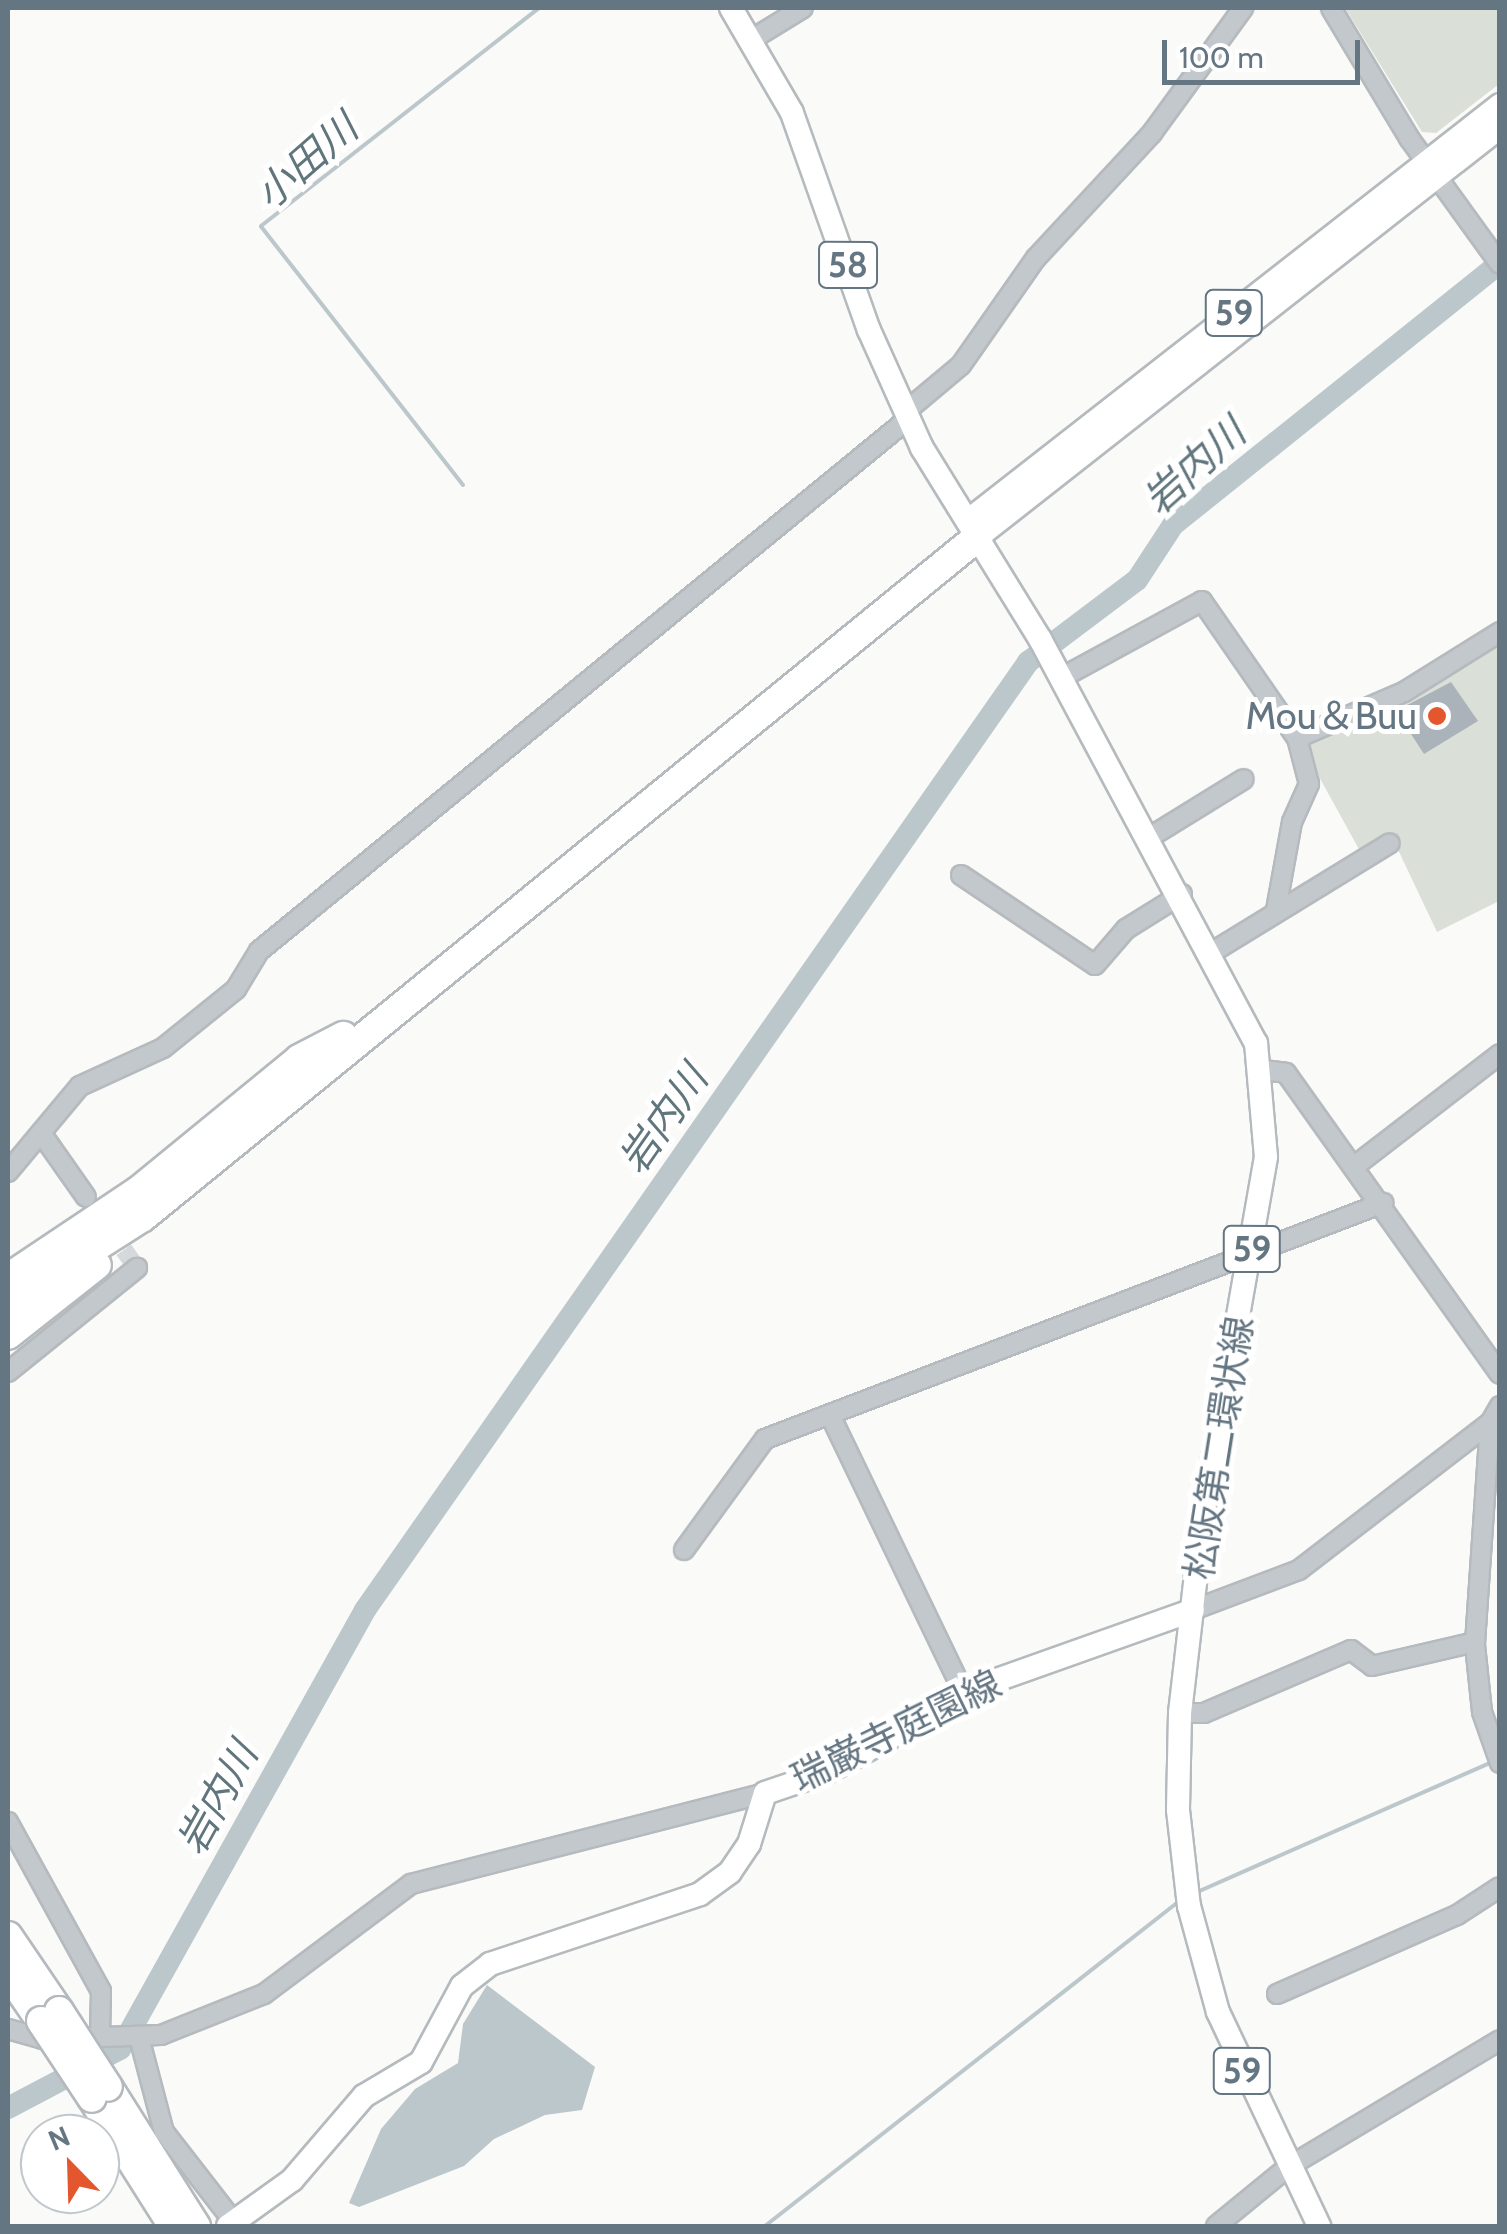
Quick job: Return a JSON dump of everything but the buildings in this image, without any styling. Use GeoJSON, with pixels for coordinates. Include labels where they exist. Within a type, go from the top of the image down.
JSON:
{"type":"FeatureCollection","features":[{"type":"Feature","properties":{"kind":"highway"},"geometry":{"type":"LineString","coordinates":[[8,1335],[100,1262],[142,1217],[974,528]]}},
{"type":"Feature","properties":{"kind":"highway"},"geometry":{"type":"LineString","coordinates":[[8,1284],[138,1192],[299,1059],[335,1043],[974,528]]}},
{"type":"Feature","properties":{"kind":"highway"},"geometry":{"type":"LineString","coordinates":[[8,1284],[142,1217]]}},
{"type":"Feature","properties":{"kind":"highway"},"geometry":{"type":"LineString","coordinates":[[8,1936],[50,2016],[196,2226]]}},
{"type":"Feature","properties":{"kind":"highway"},"geometry":{"type":"LineString","coordinates":[[8,1973],[50,2016]]}},
{"type":"Feature","properties":{"kind":"highway"},"geometry":{"type":"LineString","coordinates":[[100,2092],[172,2226]]}},
{"type":"Feature","properties":{"kind":"main road","name":"58"},"geometry":{"type":"LineString","coordinates":[[731,8],[816,170],[906,415],[974,528]]}},
{"type":"Feature","properties":{"kind":"main road","name":"59"},"geometry":{"type":"LineString","coordinates":[[974,528],[1430,170],[1500,105]]}},
{"type":"Feature","properties":{"kind":"main road","name":"59"},"geometry":{"type":"LineString","coordinates":[[1430,170],[1500,127]]}},
{"type":"Feature","properties":{"kind":"main road","name":"松阪第二環状線"},"geometry":{"type":"LineString","coordinates":[[974,528],[1040,639],[1062,666],[1214,951],[1263,1070],[1266,1157],[1180,1713],[1187,1896],[1224,2030],[1319,2226]]}},
{"type":"Feature","properties":{"kind":"main road","name":"瑞巌寺庭園線"},"geometry":{"type":"LineString","coordinates":[[233,2225],[292,2180],[364,2096],[421,2062],[462,1986],[490,1964],[657,1914],[730,1872],[765,1794],[827,1772],[965,1695],[1194,1610]]}},
{"type":"Feature","properties":{"kind":"street"},"geometry":{"type":"LineString","coordinates":[[749,42],[803,8]]}},
{"type":"Feature","properties":{"kind":"street"},"geometry":{"type":"LineString","coordinates":[[8,1172],[80,1086],[178,1036],[236,989],[272,940],[906,415],[961,365],[1036,258],[1152,134],[1243,8]]}},
{"type":"Feature","properties":{"kind":"street"},"geometry":{"type":"LineString","coordinates":[[1331,8],[1430,170],[1495,258]]}},
{"type":"Feature","properties":{"kind":"street"},"geometry":{"type":"LineString","coordinates":[[1062,666],[1202,601],[1298,738],[1309,784],[1283,857],[1276,910]]}},
{"type":"Feature","properties":{"kind":"street"},"geometry":{"type":"LineString","coordinates":[[1298,738],[1404,692],[1500,632]]}},
{"type":"Feature","properties":{"kind":"street"},"geometry":{"type":"LineString","coordinates":[[1150,837],[1244,778]]}},
{"type":"Feature","properties":{"kind":"street"},"geometry":{"type":"LineString","coordinates":[[1214,951],[1390,843]]}},
{"type":"Feature","properties":{"kind":"street"},"geometry":{"type":"LineString","coordinates":[[962,875],[1095,966],[1126,930],[1182,894]]}},
{"type":"Feature","properties":{"kind":"street"},"geometry":{"type":"LineString","coordinates":[[1356,1165],[1500,1054]]}},
{"type":"Feature","properties":{"kind":"street"},"geometry":{"type":"LineString","coordinates":[[1263,1070],[1286,1073],[1356,1165],[1500,1374]]}},
{"type":"Feature","properties":{"kind":"street"},"geometry":{"type":"LineString","coordinates":[[40,1133],[86,1197]]}},
{"type":"Feature","properties":{"kind":"street"},"geometry":{"type":"LineString","coordinates":[[684,1550],[765,1439],[1383,1203]]}},
{"type":"Feature","properties":{"kind":"street"},"geometry":{"type":"LineString","coordinates":[[8,1372],[138,1268]]}},
{"type":"Feature","properties":{"kind":"street"},"geometry":{"type":"LineString","coordinates":[[1194,1610],[1299,1570],[1494,1414]]}},
{"type":"Feature","properties":{"kind":"street"},"geometry":{"type":"LineString","coordinates":[[1494,1414],[1475,1642],[1482,1712],[1500,1763]]}},
{"type":"Feature","properties":{"kind":"street"},"geometry":{"type":"LineString","coordinates":[[831,1416],[965,1695]]}},
{"type":"Feature","properties":{"kind":"street"},"geometry":{"type":"LineString","coordinates":[[1180,1713],[1204,1713],[1351,1650],[1372,1666],[1475,1642]]}},
{"type":"Feature","properties":{"kind":"street"},"geometry":{"type":"LineString","coordinates":[[8,2030],[42,2039],[139,2037],[264,1994],[411,1884],[765,1794]]}},
{"type":"Feature","properties":{"kind":"street"},"geometry":{"type":"LineString","coordinates":[[8,1822],[101,1991],[100,2036]]}},
{"type":"Feature","properties":{"kind":"street"},"geometry":{"type":"LineString","coordinates":[[1277,1994],[1457,1915],[1500,1887]]}},
{"type":"Feature","properties":{"kind":"street"},"geometry":{"type":"LineString","coordinates":[[139,2037],[164,2132],[233,2225]]}},
{"type":"Feature","properties":{"kind":"street"},"geometry":{"type":"LineString","coordinates":[[1216,2226],[1288,2167],[1500,2040]]}},
{"type":"Feature","properties":{"kind":"shaded area"},"geometry":{"type":"Polygon","coordinates":[[[1345,8],[1499,8],[1499,84],[1436,133],[1422,132],[1345,8]]]}},
{"type":"Feature","properties":{"kind":"shaded area"},"geometry":{"type":"Polygon","coordinates":[[[1499,638],[1499,901],[1437,932],[1392,837],[1360,851],[1302,746],[1499,638]]]}},
{"type":"Feature","properties":{"kind":"shaded area"},"geometry":{"type":"Polygon","coordinates":[[[487,1985],[595,2067],[582,2110],[545,2115],[494,2139],[464,2166],[359,2207],[349,2203],[381,2129],[415,2089],[458,2063],[463,2024],[487,1985]]]}},
{"type":"Feature","properties":{"kind":"waterway","name":"小田川"},"geometry":{"type":"LineString","coordinates":[[463,485],[261,226],[539,8]]}},
{"type":"Feature","properties":{"kind":"waterway","name":"岩内川"},"geometry":{"type":"LineString","coordinates":[[8,2108],[120,2049],[365,1610],[1028,662],[1137,580],[1173,525],[1500,263]]}},
{"type":"Feature","properties":{"kind":"waterway"},"geometry":{"type":"LineString","coordinates":[[1195,1893],[1490,1763]]}},
{"type":"Feature","properties":{"kind":"waterway"},"geometry":{"type":"LineString","coordinates":[[765,2226],[1178,1902]]}},
{"type":"Feature","properties":{"kind":"tunnel"},"geometry":{"type":"LineString","coordinates":[[108,1228],[137,1268]]}},
{"type":"Feature","properties":{"kind":"place","name":"Mou＆Buu"},"geometry":{"type":"Point","coordinates":[1437,716]}}]}
